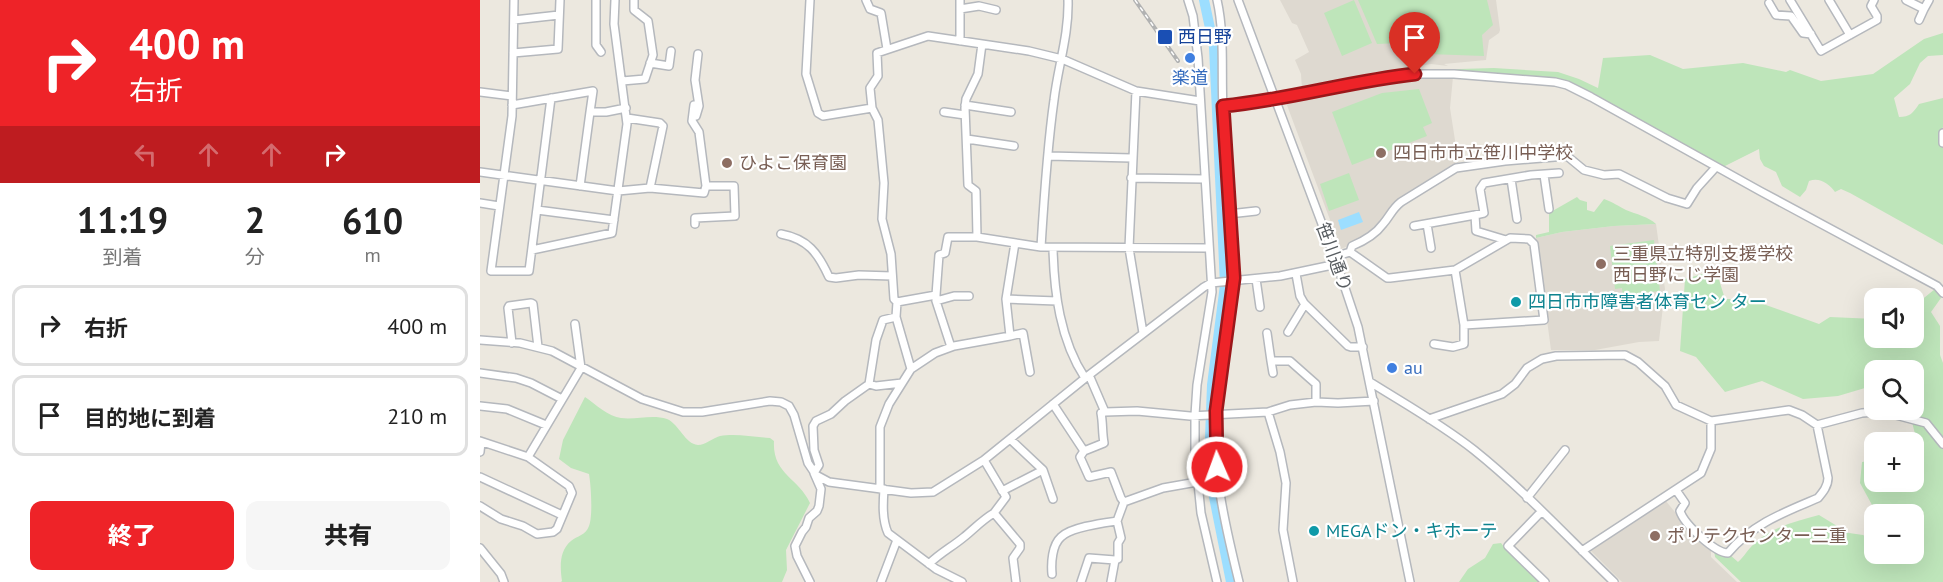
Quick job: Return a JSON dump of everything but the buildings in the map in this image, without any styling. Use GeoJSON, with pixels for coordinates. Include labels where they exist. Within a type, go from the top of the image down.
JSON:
{"type":"FeatureCollection","features":[{"type":"Feature","properties":{"kind":"street"},"geometry":{"type":"LineString","coordinates":[[514,0],[512,105],[490,271],[529,271],[552,98]]}},
{"type":"Feature","properties":{"kind":"street"},"geometry":{"type":"LineString","coordinates":[[513,53],[558,49],[560,0]]}},
{"type":"Feature","properties":{"kind":"street"},"geometry":{"type":"LineString","coordinates":[[596,0],[596,45],[601,52]]}},
{"type":"Feature","properties":{"kind":"street"},"geometry":{"type":"LineString","coordinates":[[532,250],[612,233],[627,118],[614,24],[615,0]]}},
{"type":"Feature","properties":{"kind":"street"},"geometry":{"type":"LineString","coordinates":[[622,81],[645,79],[653,55],[648,21],[634,10],[634,0]]}},
{"type":"Feature","properties":{"kind":"street"},"geometry":{"type":"LineString","coordinates":[[810,0],[806,74],[818,113],[821,118],[872,108]]}},
{"type":"Feature","properties":{"kind":"street"},"geometry":{"type":"LineString","coordinates":[[866,0],[870,9],[881,13],[887,49]]}},
{"type":"Feature","properties":{"kind":"street"},"geometry":{"type":"LineString","coordinates":[[960,0],[960,41]]}},
{"type":"Feature","properties":{"kind":"street"},"geometry":{"type":"LineString","coordinates":[[1041,247],[1054,98],[1068,21],[1068,0]]}},
{"type":"Feature","properties":{"kind":"street"},"geometry":{"type":"LineString","coordinates":[[1188,0],[1193,16],[1198,58],[1211,283],[1211,300],[1200,360],[1197,482],[1205,534],[1217,582]]}},
{"type":"Feature","properties":{"kind":"street"},"geometry":{"type":"LineString","coordinates":[[1217,0],[1222,33],[1223,106],[1232,282],[1227,334],[1219,378],[1216,444],[1219,491],[1228,543],[1239,582]]}},
{"type":"Feature","properties":{"kind":"street","name":"笹川通り"},"geometry":{"type":"LineString","coordinates":[[1238,0],[1352,305],[1363,347],[1410,582]]}},
{"type":"Feature","properties":{"kind":"street"},"geometry":{"type":"LineString","coordinates":[[1790,0],[1821,51],[1877,20],[1871,2]]}},
{"type":"Feature","properties":{"kind":"street"},"geometry":{"type":"LineString","coordinates":[[1829,0],[1850,35]]}},
{"type":"Feature","properties":{"kind":"street"},"geometry":{"type":"LineString","coordinates":[[1906,0],[1924,9]]}},
{"type":"Feature","properties":{"kind":"street"},"geometry":{"type":"LineString","coordinates":[[1919,20],[1929,0]]}},
{"type":"Feature","properties":{"kind":"street"},"geometry":{"type":"LineString","coordinates":[[1769,3],[1776,15],[1791,16],[1803,33],[1811,34]]}},
{"type":"Feature","properties":{"kind":"street"},"geometry":{"type":"LineString","coordinates":[[960,9],[979,6],[996,10]]}},
{"type":"Feature","properties":{"kind":"street"},"geometry":{"type":"LineString","coordinates":[[514,20],[559,15]]}},
{"type":"Feature","properties":{"kind":"street"},"geometry":{"type":"LineString","coordinates":[[911,369],[896,317],[897,302],[894,299],[891,254],[882,219],[884,183],[878,120],[872,108],[870,88],[878,76],[877,53],[928,36],[982,44],[1062,59],[1137,91],[1200,101]]}},
{"type":"Feature","properties":{"kind":"street"},"geometry":{"type":"LineString","coordinates":[[977,237],[976,191],[968,185],[965,105],[978,74],[982,44]]}},
{"type":"Feature","properties":{"kind":"street"},"geometry":{"type":"LineString","coordinates":[[650,63],[669,66],[671,51]]}},
{"type":"Feature","properties":{"kind":"street"},"geometry":{"type":"LineString","coordinates":[[694,124],[699,106],[695,81],[698,54]]}},
{"type":"Feature","properties":{"kind":"street"},"geometry":{"type":"LineString","coordinates":[[1223,106],[1276,99],[1388,77],[1415,74],[1454,74],[1555,82],[1581,92],[1723,169],[1937,286],[1943,293]]}},
{"type":"Feature","properties":{"kind":"street"},"geometry":{"type":"LineString","coordinates":[[512,105],[593,91],[580,186]]}},
{"type":"Feature","properties":{"kind":"street"},"geometry":{"type":"LineString","coordinates":[[1137,91],[1129,248],[1143,333]]}},
{"type":"Feature","properties":{"kind":"street"},"geometry":{"type":"LineString","coordinates":[[480,94],[512,96]]}},
{"type":"Feature","properties":{"kind":"street"},"geometry":{"type":"LineString","coordinates":[[480,172],[618,191],[650,188],[704,193],[706,186],[704,162],[699,132],[692,118],[694,105]]}},
{"type":"Feature","properties":{"kind":"street"},"geometry":{"type":"LineString","coordinates":[[965,105],[1011,112]]}},
{"type":"Feature","properties":{"kind":"street"},"geometry":{"type":"LineString","coordinates":[[590,112],[626,108]]}},
{"type":"Feature","properties":{"kind":"street"},"geometry":{"type":"LineString","coordinates":[[944,112],[965,115]]}},
{"type":"Feature","properties":{"kind":"street"},"geometry":{"type":"LineString","coordinates":[[627,118],[660,123],[663,126],[650,188]]}},
{"type":"Feature","properties":{"kind":"street"},"geometry":{"type":"LineString","coordinates":[[1943,134],[1943,143]]}},
{"type":"Feature","properties":{"kind":"street"},"geometry":{"type":"LineString","coordinates":[[967,139],[1014,146]]}},
{"type":"Feature","properties":{"kind":"street"},"geometry":{"type":"LineString","coordinates":[[1048,156],[1132,158]]}},
{"type":"Feature","properties":{"kind":"street"},"geometry":{"type":"LineString","coordinates":[[814,473],[829,482],[911,493],[933,492],[984,460],[1087,376],[1211,283],[1296,274],[1336,261],[1350,252],[1352,246],[1368,239],[1383,225],[1393,208],[1456,168],[1567,156],[1584,170],[1604,175],[1619,174],[1667,198],[1687,204],[1697,188],[1716,167]]}},
{"type":"Feature","properties":{"kind":"street"},"geometry":{"type":"LineString","coordinates":[[1414,226],[1484,213],[1480,189],[1484,183],[1559,173]]}},
{"type":"Feature","properties":{"kind":"street"},"geometry":{"type":"LineString","coordinates":[[1544,175],[1550,209]]}},
{"type":"Feature","properties":{"kind":"street"},"geometry":{"type":"LineString","coordinates":[[1131,178],[1204,179]]}},
{"type":"Feature","properties":{"kind":"street"},"geometry":{"type":"LineString","coordinates":[[1511,179],[1517,219]]}},
{"type":"Feature","properties":{"kind":"street"},"geometry":{"type":"LineString","coordinates":[[695,224],[695,219],[735,216],[734,186],[706,186]]}},
{"type":"Feature","properties":{"kind":"street"},"geometry":{"type":"LineString","coordinates":[[480,203],[499,206]]}},
{"type":"Feature","properties":{"kind":"street"},"geometry":{"type":"LineString","coordinates":[[537,210],[614,220]]}},
{"type":"Feature","properties":{"kind":"street"},"geometry":{"type":"LineString","coordinates":[[1229,214],[1256,211]]}},
{"type":"Feature","properties":{"kind":"street"},"geometry":{"type":"LineString","coordinates":[[1474,215],[1476,231],[1506,240]]}},
{"type":"Feature","properties":{"kind":"street"},"geometry":{"type":"LineString","coordinates":[[1426,224],[1431,248]]}},
{"type":"Feature","properties":{"kind":"street"},"geometry":{"type":"LineString","coordinates":[[781,234],[793,236],[813,250],[820,257],[829,277],[892,276]]}},
{"type":"Feature","properties":{"kind":"street"},"geometry":{"type":"LineString","coordinates":[[951,347],[936,298],[939,255],[945,253],[948,237],[977,237],[1053,248],[1208,248]]}},
{"type":"Feature","properties":{"kind":"street"},"geometry":{"type":"LineString","coordinates":[[1350,252],[1387,278],[1455,270],[1510,238],[1529,238],[1534,244],[1544,320],[1464,325]]}},
{"type":"Feature","properties":{"kind":"street"},"geometry":{"type":"LineString","coordinates":[[1010,336],[1006,299],[1015,243]]}},
{"type":"Feature","properties":{"kind":"street"},"geometry":{"type":"LineString","coordinates":[[1053,248],[1053,282],[1074,361],[1087,376],[1105,412]]}},
{"type":"Feature","properties":{"kind":"street"},"geometry":{"type":"LineString","coordinates":[[1434,344],[1453,347],[1464,344],[1464,325],[1455,270]]}},
{"type":"Feature","properties":{"kind":"street"},"geometry":{"type":"LineString","coordinates":[[1296,274],[1300,296],[1305,304],[1348,346],[1363,347]]}},
{"type":"Feature","properties":{"kind":"street"},"geometry":{"type":"LineString","coordinates":[[1256,279],[1260,307]]}},
{"type":"Feature","properties":{"kind":"street"},"geometry":{"type":"LineString","coordinates":[[897,302],[969,296]]}},
{"type":"Feature","properties":{"kind":"street"},"geometry":{"type":"LineString","coordinates":[[1006,299],[1057,301]]}},
{"type":"Feature","properties":{"kind":"street"},"geometry":{"type":"LineString","coordinates":[[512,343],[508,308],[531,303],[533,304],[538,347]]}},
{"type":"Feature","properties":{"kind":"street"},"geometry":{"type":"LineString","coordinates":[[1288,332],[1305,304]]}},
{"type":"Feature","properties":{"kind":"street"},"geometry":{"type":"LineString","coordinates":[[814,473],[819,465],[814,450],[813,426],[816,421],[831,414],[869,384],[876,340],[883,320],[896,317]]}},
{"type":"Feature","properties":{"kind":"street"},"geometry":{"type":"LineString","coordinates":[[528,458],[581,368],[574,324]]}},
{"type":"Feature","properties":{"kind":"street"},"geometry":{"type":"LineString","coordinates":[[962,582],[929,564],[888,533],[885,527],[882,489],[880,427],[889,404],[911,369],[935,353],[951,347],[1023,333],[1030,372]]}},
{"type":"Feature","properties":{"kind":"street"},"geometry":{"type":"LineString","coordinates":[[1266,333],[1273,373]]}},
{"type":"Feature","properties":{"kind":"street"},"geometry":{"type":"LineString","coordinates":[[480,340],[512,343],[552,351],[642,399],[683,412],[702,412],[770,401],[781,402],[789,406],[794,415],[808,463],[821,489],[817,511],[809,518],[795,546],[797,556],[810,582]]}},
{"type":"Feature","properties":{"kind":"street"},"geometry":{"type":"LineString","coordinates":[[1430,419],[1502,394],[1515,384],[1527,368],[1542,359],[1556,356],[1625,355],[1638,362],[1665,386],[1676,405],[1711,422],[1789,410],[1817,425],[1828,478],[1818,498],[1768,519],[1742,538],[1728,553],[1720,551],[1701,537],[1685,521],[1680,511],[1685,503],[1676,490]]}},
{"type":"Feature","properties":{"kind":"street"},"geometry":{"type":"LineString","coordinates":[[1271,361],[1290,361],[1316,384],[1316,402]]}},
{"type":"Feature","properties":{"kind":"street"},"geometry":{"type":"LineString","coordinates":[[480,373],[531,383],[562,399]]}},
{"type":"Feature","properties":{"kind":"street"},"geometry":{"type":"LineString","coordinates":[[1370,382],[1430,419],[1474,450],[1511,481],[1614,582]]}},
{"type":"Feature","properties":{"kind":"street"},"geometry":{"type":"LineString","coordinates":[[869,384],[876,386],[902,383]]}},
{"type":"Feature","properties":{"kind":"street"},"geometry":{"type":"LineString","coordinates":[[1124,502],[1111,471],[1089,477],[1080,457],[1084,452],[1103,444],[1104,426],[1101,413],[1137,411],[1216,415],[1268,412],[1290,405],[1316,402],[1374,401]]}},
{"type":"Feature","properties":{"kind":"street"},"geometry":{"type":"LineString","coordinates":[[1053,404],[1084,452]]}},
{"type":"Feature","properties":{"kind":"street"},"geometry":{"type":"LineString","coordinates":[[480,406],[507,409],[546,425]]}},
{"type":"Feature","properties":{"kind":"street"},"geometry":{"type":"LineString","coordinates":[[1268,412],[1280,452],[1286,483],[1283,530],[1293,582]]}},
{"type":"Feature","properties":{"kind":"street"},"geometry":{"type":"LineString","coordinates":[[1817,425],[1862,413],[1884,413],[1922,420],[1930,426],[1943,444]]}},
{"type":"Feature","properties":{"kind":"street"},"geometry":{"type":"LineString","coordinates":[[1582,551],[1701,473],[1711,449],[1711,422]]}},
{"type":"Feature","properties":{"kind":"street"},"geometry":{"type":"LineString","coordinates":[[1010,439],[1043,470],[1053,499]]}},
{"type":"Feature","properties":{"kind":"street"},"geometry":{"type":"LineString","coordinates":[[480,452],[481,442],[528,458],[569,486],[572,492],[557,528],[553,532],[537,534],[523,526],[501,519],[480,506]]}},
{"type":"Feature","properties":{"kind":"street"},"geometry":{"type":"LineString","coordinates":[[1527,498],[1565,450]]}},
{"type":"Feature","properties":{"kind":"street"},"geometry":{"type":"LineString","coordinates":[[929,564],[940,553],[994,513],[1006,497],[984,460]]}},
{"type":"Feature","properties":{"kind":"street"},"geometry":{"type":"LineString","coordinates":[[1002,491],[1043,470]]}},
{"type":"Feature","properties":{"kind":"street"},"geometry":{"type":"LineString","coordinates":[[480,477],[562,515]]}},
{"type":"Feature","properties":{"kind":"street"},"geometry":{"type":"LineString","coordinates":[[1124,502],[1163,488],[1197,482]]}},
{"type":"Feature","properties":{"kind":"street"},"geometry":{"type":"LineString","coordinates":[[1082,582],[1089,558],[1118,559],[1118,543],[1121,538],[1117,521],[1124,502]]}},
{"type":"Feature","properties":{"kind":"street"},"geometry":{"type":"LineString","coordinates":[[1541,512],[1508,546],[1545,582]]}},
{"type":"Feature","properties":{"kind":"street"},"geometry":{"type":"LineString","coordinates":[[994,513],[1020,544],[1013,558],[1016,582]]}},
{"type":"Feature","properties":{"kind":"street"},"geometry":{"type":"LineString","coordinates":[[1052,574],[1051,565],[1055,547],[1061,537],[1087,526],[1117,521]]}},
{"type":"Feature","properties":{"kind":"street"},"geometry":{"type":"LineString","coordinates":[[881,582],[897,540]]}},
{"type":"Feature","properties":{"kind":"street"},"geometry":{"type":"LineString","coordinates":[[480,548],[501,574],[504,582]]}},
{"type":"Feature","properties":{"kind":"street"},"geometry":{"type":"LineString","coordinates":[[1111,582],[1114,560]]}},
{"type":"Feature","properties":{"kind":"shaded area"},"geometry":{"type":"Polygon","coordinates":[[[1280,0],[1496,0],[1500,30],[1489,40],[1486,60],[1444,64],[1448,66],[1431,64],[1419,66],[1408,73],[1375,75],[1302,90],[1301,74],[1295,60],[1309,52],[1297,25],[1292,23],[1280,0]]]}},
{"type":"Feature","properties":{"kind":"shaded area","name":"四日市市立笹川中学校"},"geometry":{"type":"Polygon","coordinates":[[[1402,77],[1453,77],[1450,108],[1459,166],[1391,207],[1383,222],[1367,237],[1341,249],[1285,100],[1402,77]]]}},
{"type":"Feature","properties":{"kind":"shaded area","name":"三重県立特別支援学校 西日野にじ学園"},"geometry":{"type":"Polygon","coordinates":[[[1656,224],[1665,289],[1659,341],[1595,350],[1551,350],[1536,238],[1562,232],[1656,224]]]}},
{"type":"Feature","properties":{"kind":"shaded area","name":"ポリテクセンター三重"},"geometry":{"type":"Polygon","coordinates":[[[1665,500],[1684,523],[1711,549],[1711,557],[1737,582],[1622,582],[1591,551],[1665,500]]]}},
{"type":"Feature","properties":{"kind":"green space"},"geometry":{"type":"Polygon","coordinates":[[[1354,0],[1372,43],[1342,56],[1324,13],[1354,0]]]}},
{"type":"Feature","properties":{"kind":"green space"},"geometry":{"type":"Polygon","coordinates":[[[1358,0],[1487,0],[1493,25],[1482,35],[1484,56],[1428,54],[1427,42],[1377,44],[1358,0]]]}},
{"type":"Feature","properties":{"kind":"green space"},"geometry":{"type":"Polygon","coordinates":[[[1943,33],[1943,55],[1928,56],[1920,63],[1910,84],[1894,98],[1899,117],[1911,114],[1919,104],[1943,98],[1943,127],[1938,139],[1943,148],[1943,245],[1850,193],[1841,189],[1835,192],[1820,181],[1809,181],[1800,197],[1782,186],[1776,172],[1764,166],[1760,159],[1759,149],[1723,167],[1557,79],[1497,73],[1425,70],[1494,68],[1558,72],[1598,88],[1603,58],[1650,55],[1683,69],[1743,63],[1786,72],[1790,70],[1821,81],[1873,74],[1924,39],[1943,33]]]}},
{"type":"Feature","properties":{"kind":"green space"},"geometry":{"type":"Polygon","coordinates":[[[1419,89],[1432,123],[1423,127],[1427,136],[1352,165],[1332,112],[1382,93],[1419,89]]]}},
{"type":"Feature","properties":{"kind":"green space"},"geometry":{"type":"Polygon","coordinates":[[[1349,173],[1359,200],[1329,211],[1320,184],[1349,173]]]}},
{"type":"Feature","properties":{"kind":"green space"},"geometry":{"type":"Polygon","coordinates":[[[1577,197],[1587,202],[1587,210],[1594,212],[1604,199],[1656,224],[1562,232],[1536,238],[1536,235],[1549,232],[1549,213],[1577,197]]]}},
{"type":"Feature","properties":{"kind":"green space"},"geometry":{"type":"Polygon","coordinates":[[[1654,240],[1660,291],[1635,294],[1635,297],[1623,299],[1622,288],[1615,289],[1610,246],[1654,240]]]}},
{"type":"Feature","properties":{"kind":"green space"},"geometry":{"type":"Polygon","coordinates":[[[1716,270],[1725,299],[1749,299],[1819,324],[1830,317],[1864,319],[1864,348],[1924,348],[1924,298],[1935,289],[1941,298],[1931,312],[1940,326],[1940,355],[1943,363],[1943,582],[1741,582],[1715,557],[1714,549],[1729,554],[1738,562],[1768,533],[1785,525],[1819,515],[1837,526],[1832,540],[1835,542],[1840,540],[1842,532],[1864,536],[1864,564],[1924,564],[1924,504],[1872,504],[1865,492],[1924,492],[1924,432],[1914,432],[1912,420],[1924,420],[1924,360],[1864,360],[1864,388],[1838,396],[1803,399],[1762,381],[1725,392],[1696,357],[1680,351],[1685,279],[1716,270]]]}},
{"type":"Feature","properties":{"kind":"green space"},"geometry":{"type":"Polygon","coordinates":[[[585,397],[616,417],[667,419],[693,444],[703,444],[726,435],[770,438],[774,441],[777,461],[810,503],[786,550],[787,570],[782,582],[561,582],[561,559],[564,550],[571,541],[586,531],[590,521],[589,474],[571,468],[559,459],[563,440],[585,397]]]}},
{"type":"Feature","properties":{"kind":"green space"},"geometry":{"type":"Polygon","coordinates":[[[1862,462],[1864,462],[1864,490],[1860,483],[1862,462]]]}},
{"type":"Feature","properties":{"kind":"green space"},"geometry":{"type":"Polygon","coordinates":[[[1501,543],[1540,582],[1459,582],[1468,569],[1485,558],[1493,544],[1501,543]]]}},
{"type":"Feature","properties":{"kind":"water"},"geometry":{"type":"Polygon","coordinates":[[[1359,212],[1363,222],[1341,230],[1338,220],[1359,212]]]}},
{"type":"Feature","properties":{"kind":"waterway"},"geometry":{"type":"LineString","coordinates":[[1204,0],[1214,47],[1225,285],[1212,385],[1209,465],[1231,582]]}},
{"type":"Feature","properties":{"kind":"railway"},"geometry":{"type":"LineString","coordinates":[[1135,0],[1178,61]]}},
{"type":"Feature","properties":{"kind":"place","name":"西日野"},"geometry":{"type":"Point","coordinates":[1165,37]}},
{"type":"Feature","properties":{"kind":"place","name":"楽道"},"geometry":{"type":"Point","coordinates":[1190,58]}},
{"type":"Feature","properties":{"kind":"place","name":"四日市市立笹川中学校"},"geometry":{"type":"Point","coordinates":[1381,153]}},
{"type":"Feature","properties":{"kind":"place","name":"ひよこ保育園"},"geometry":{"type":"Point","coordinates":[727,163]}},
{"type":"Feature","properties":{"kind":"place","name":"三重県立特別支援学校 西日野にじ学園"},"geometry":{"type":"Point","coordinates":[1601,264]}},
{"type":"Feature","properties":{"kind":"place","name":"四日市市障害者体育セン ター"},"geometry":{"type":"Point","coordinates":[1516,302]}},
{"type":"Feature","properties":{"kind":"place","name":"au"},"geometry":{"type":"Point","coordinates":[1392,368]}},
{"type":"Feature","properties":{"kind":"place","name":"MEGAドン・キホーテ"},"geometry":{"type":"Point","coordinates":[1314,531]}},
{"type":"Feature","properties":{"kind":"place","name":"ポリテクセンター三重"},"geometry":{"type":"Point","coordinates":[1655,536]}},
{"type":"Feature","properties":{"kind":"route"},"geometry":{"type":"LineString","coordinates":[[1217,467],[1216,411],[1234,278],[1223,106],[1267,102],[1388,77],[1415,74]]}}]}
